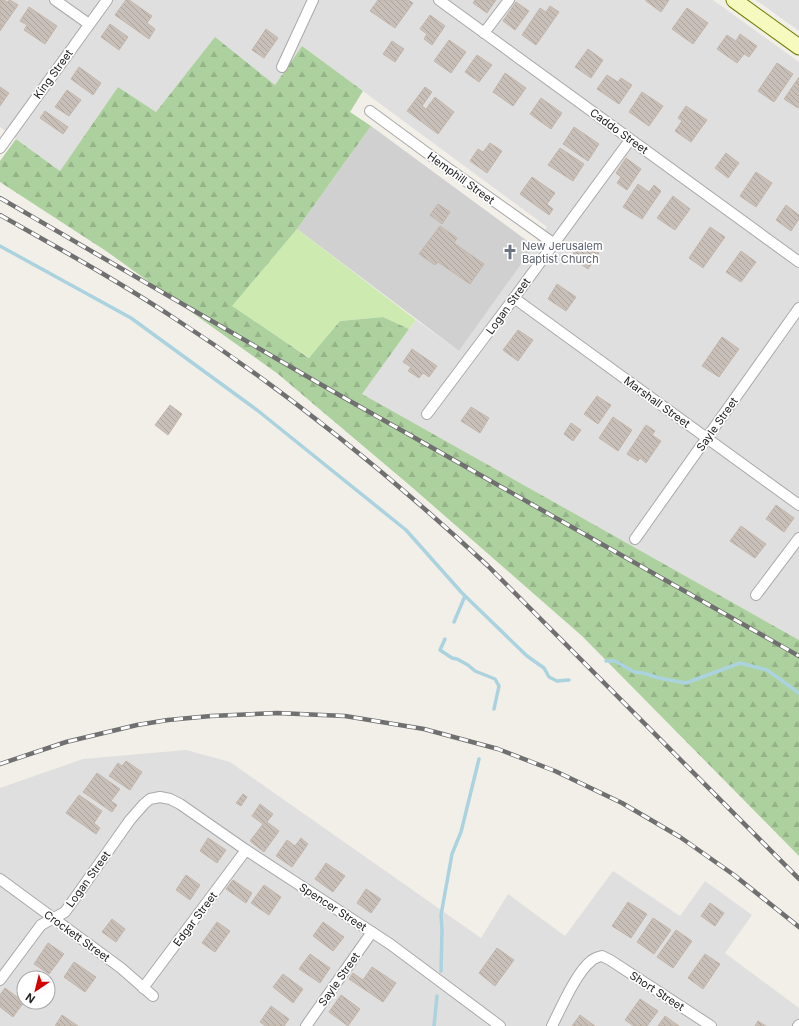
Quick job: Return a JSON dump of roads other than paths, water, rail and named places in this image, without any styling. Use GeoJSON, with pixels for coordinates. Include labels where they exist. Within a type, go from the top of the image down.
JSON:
{"type":"FeatureCollection","features":[{"type":"Feature","properties":{"kind":"street"},"geometry":{"type":"LineString","coordinates":[[55,0],[89,24]]}},
{"type":"Feature","properties":{"kind":"street","name":"King Street"},"geometry":{"type":"LineString","coordinates":[[1,143],[107,0]]}},
{"type":"Feature","properties":{"kind":"street"},"geometry":{"type":"LineString","coordinates":[[282,67],[313,0]]}},
{"type":"Feature","properties":{"kind":"street","name":"Caddo Street"},"geometry":{"type":"LineString","coordinates":[[439,0],[799,262]]}},
{"type":"Feature","properties":{"kind":"street"},"geometry":{"type":"LineString","coordinates":[[484,33],[508,0]]}},
{"type":"Feature","properties":{"kind":"street"},"geometry":{"type":"LineString","coordinates":[[734,0],[799,47]]}},
{"type":"Feature","properties":{"kind":"street","name":"Hemphill Street"},"geometry":{"type":"LineString","coordinates":[[370,111],[553,243]]}},
{"type":"Feature","properties":{"kind":"street","name":"Logan Street"},"geometry":{"type":"LineString","coordinates":[[427,414],[630,140]]}},
{"type":"Feature","properties":{"kind":"street","name":"Marshall Street"},"geometry":{"type":"LineString","coordinates":[[514,298],[799,505]]}},
{"type":"Feature","properties":{"kind":"street","name":"Sayle Street"},"geometry":{"type":"LineString","coordinates":[[635,539],[799,308]]}},
{"type":"Feature","properties":{"kind":"street"},"geometry":{"type":"LineString","coordinates":[[756,594],[799,538]]}},
{"type":"Feature","properties":{"kind":"street","name":"Logan Street"},"geometry":{"type":"LineString","coordinates":[[0,980],[41,925],[65,912],[130,820],[150,799],[160,797]]}},
{"type":"Feature","properties":{"kind":"street","name":"Spencer Street"},"geometry":{"type":"LineString","coordinates":[[160,797],[170,799],[180,804],[246,850],[372,932],[500,1026]]}},
{"type":"Feature","properties":{"kind":"street","name":"Edgar Street"},"geometry":{"type":"LineString","coordinates":[[143,988],[246,850]]}},
{"type":"Feature","properties":{"kind":"street","name":"Crockett Street"},"geometry":{"type":"LineString","coordinates":[[0,879],[120,968],[152,996]]}},
{"type":"Feature","properties":{"kind":"street","name":"Sayle Street"},"geometry":{"type":"LineString","coordinates":[[306,1026],[372,932]]}},
{"type":"Feature","properties":{"kind":"street","name":"Short Street"},"geometry":{"type":"LineString","coordinates":[[552,1026],[585,966],[591,960],[602,956],[711,1026]]}},
{"type":"Feature","properties":{"kind":"waterway"},"geometry":{"type":"LineString","coordinates":[[0,246],[131,318],[257,410],[406,530],[462,593],[527,656],[544,668],[549,677],[557,681],[569,680]]}},
{"type":"Feature","properties":{"kind":"waterway"},"geometry":{"type":"LineString","coordinates":[[454,622],[465,596]]}},
{"type":"Feature","properties":{"kind":"waterway"},"geometry":{"type":"LineString","coordinates":[[445,639],[440,650],[452,658],[468,665],[475,671],[495,679],[499,686],[494,709]]}},
{"type":"Feature","properties":{"kind":"waterway"},"geometry":{"type":"LineString","coordinates":[[606,661],[615,661],[634,672],[686,683],[740,663],[767,670],[799,693]]}},
{"type":"Feature","properties":{"kind":"waterway"},"geometry":{"type":"LineString","coordinates":[[441,971],[441,915],[452,854],[461,832],[479,759]]}},
{"type":"Feature","properties":{"kind":"waterway"},"geometry":{"type":"LineString","coordinates":[[434,1026],[437,996]]}},
{"type":"Feature","properties":{"kind":"railway"},"geometry":{"type":"LineString","coordinates":[[0,198],[334,392],[799,656]]}},
{"type":"Feature","properties":{"kind":"railway"},"geometry":{"type":"LineString","coordinates":[[0,215],[134,292],[177,320],[259,376],[338,436],[414,500],[488,566],[799,879]]}},
{"type":"Feature","properties":{"kind":"railway"},"geometry":{"type":"LineString","coordinates":[[0,764],[66,742],[137,725],[168,720],[211,716],[277,713],[345,716],[424,729],[498,749],[555,771],[622,803],[680,837],[734,875],[799,927]]}},
{"type":"Feature","properties":{"kind":"place","name":"New Jerusalem Baptist Church"},"geometry":{"type":"Point","coordinates":[510,252]}}]}
